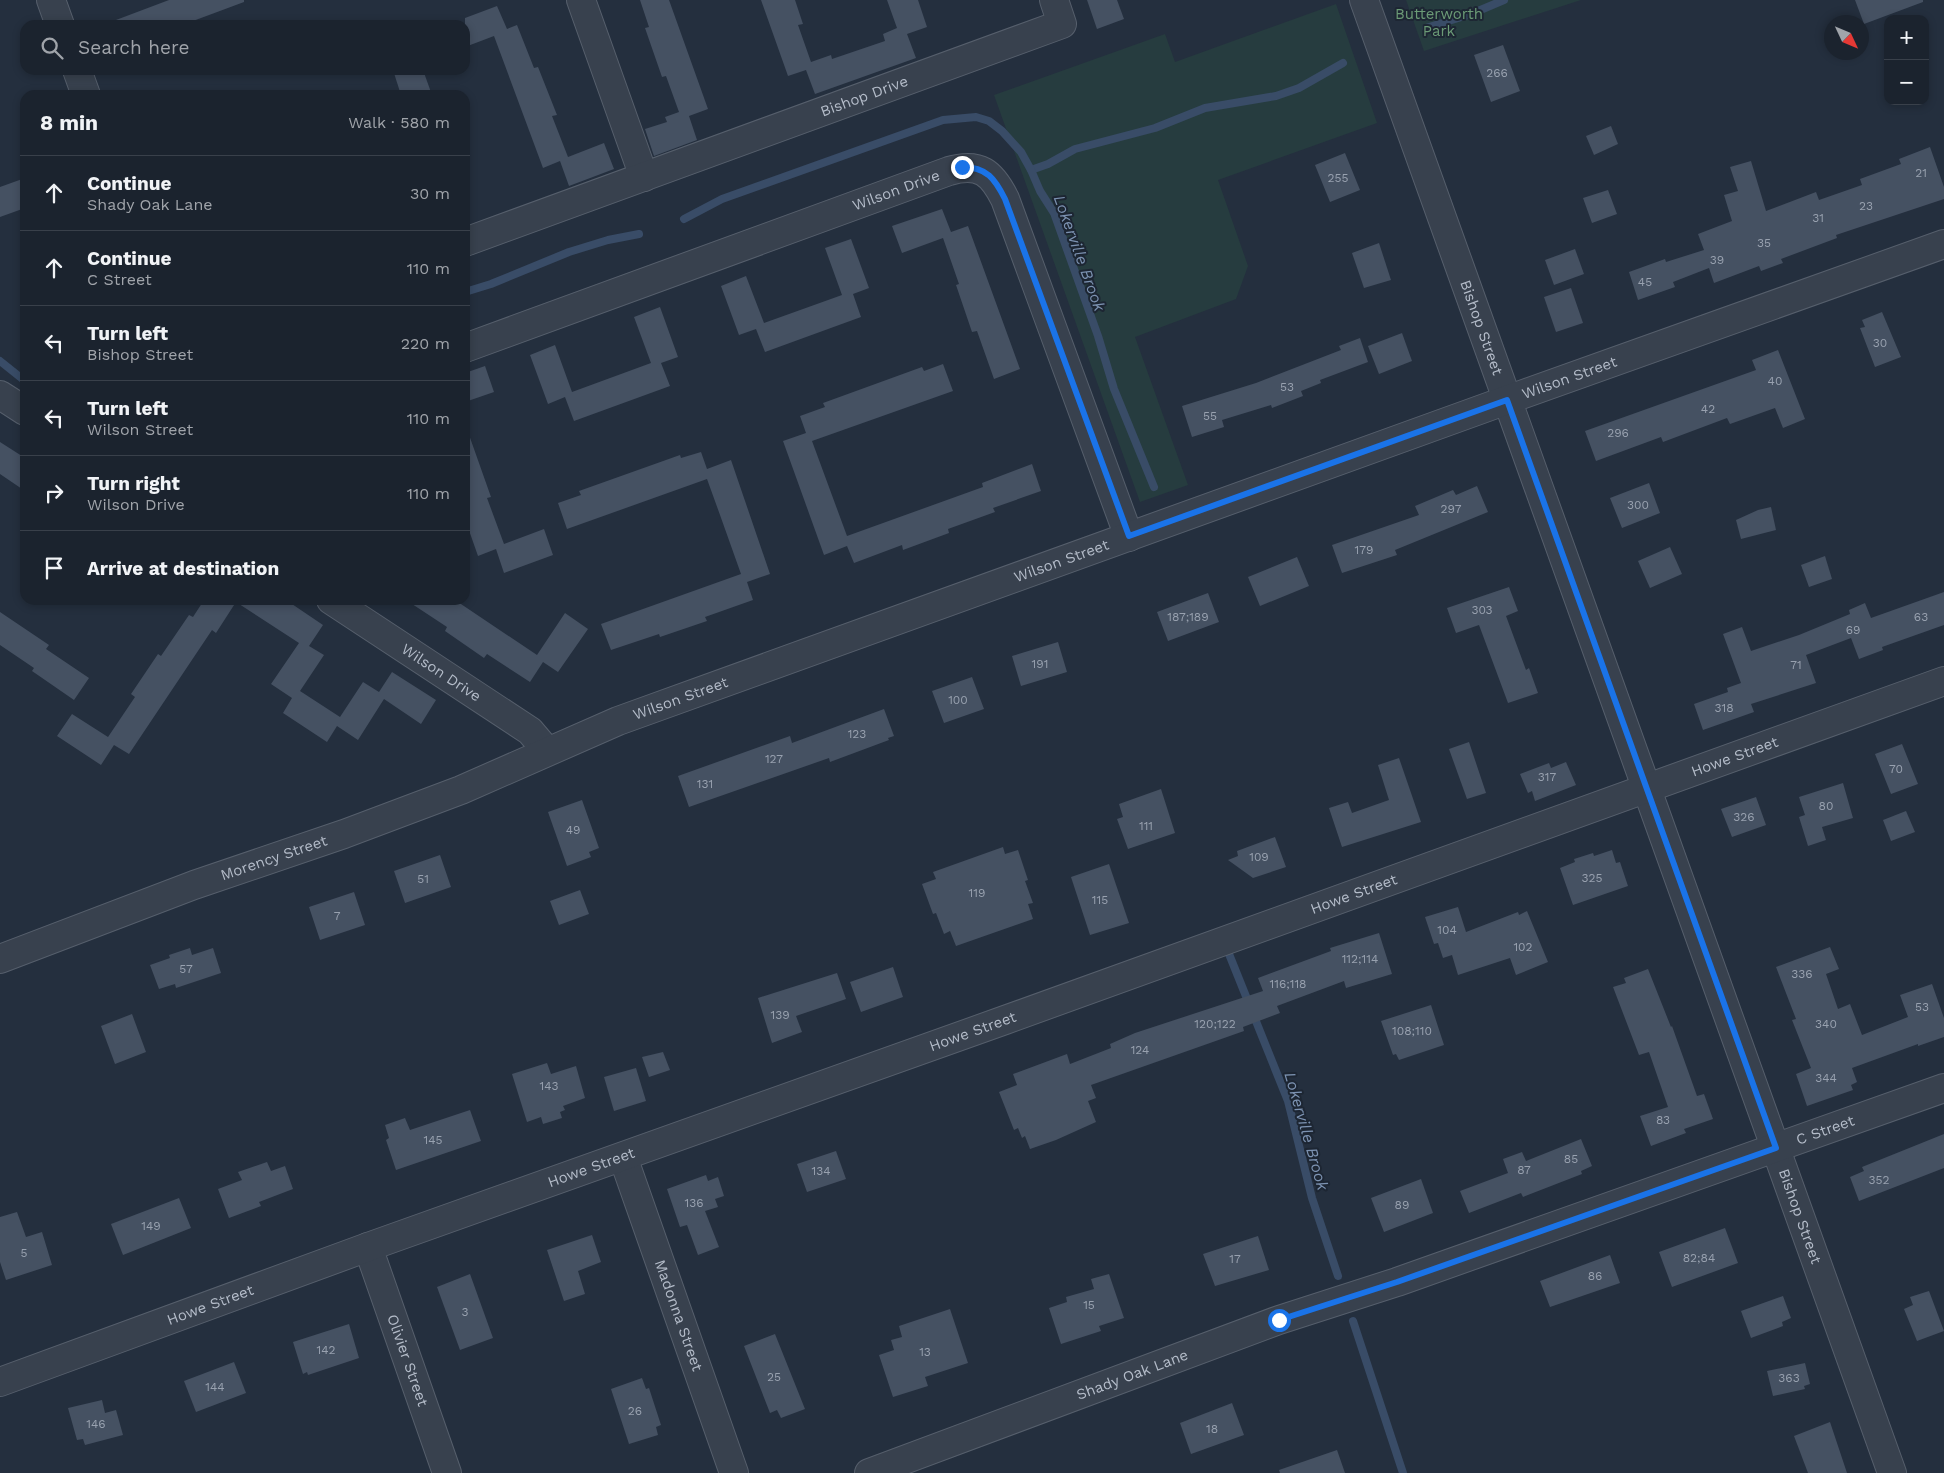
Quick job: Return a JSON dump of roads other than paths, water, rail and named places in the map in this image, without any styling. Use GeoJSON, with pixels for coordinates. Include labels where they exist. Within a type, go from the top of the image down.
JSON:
{"type":"FeatureCollection","features":[{"type":"Feature","properties":{"kind":"street"},"geometry":{"type":"LineString","coordinates":[[51,0],[58,20]]}},
{"type":"Feature","properties":{"kind":"street"},"geometry":{"type":"LineString","coordinates":[[581,0],[644,177]]}},
{"type":"Feature","properties":{"kind":"street","name":"Bishop Drive"},"geometry":{"type":"LineString","coordinates":[[470,240],[1062,24],[1054,0]]}},
{"type":"Feature","properties":{"kind":"street","name":"Bishop Street"},"geometry":{"type":"LineString","coordinates":[[1364,0],[1892,1473]]}},
{"type":"Feature","properties":{"kind":"street"},"geometry":{"type":"LineString","coordinates":[[79,75],[84,90]]}},
{"type":"Feature","properties":{"kind":"street","name":"Wilson Drive"},"geometry":{"type":"LineString","coordinates":[[470,346],[950,171],[962,167],[975,167],[988,173],[999,187],[1005,199],[1129,536]]}},
{"type":"Feature","properties":{"kind":"street","name":"Wilson Street"},"geometry":{"type":"LineString","coordinates":[[548,751],[618,720],[1944,244]]}},
{"type":"Feature","properties":{"kind":"street"},"geometry":{"type":"LineString","coordinates":[[0,395],[20,408]]}},
{"type":"Feature","properties":{"kind":"street","name":"Wilson Drive"},"geometry":{"type":"LineString","coordinates":[[339,605],[523,726],[548,751]]}},
{"type":"Feature","properties":{"kind":"street","name":"Howe Street"},"geometry":{"type":"LineString","coordinates":[[1,1377],[623,1156],[1944,681]]}},
{"type":"Feature","properties":{"kind":"street","name":"Morency Street"},"geometry":{"type":"LineString","coordinates":[[0,959],[194,885],[344,834],[461,790],[548,751]]}},
{"type":"Feature","properties":{"kind":"street","name":"C Street"},"geometry":{"type":"LineString","coordinates":[[1397,1282],[1944,1088]]}},
{"type":"Feature","properties":{"kind":"street","name":"Madonna Street"},"geometry":{"type":"LineString","coordinates":[[623,1156],[734,1473]]}},
{"type":"Feature","properties":{"kind":"street","name":"Olivier Street"},"geometry":{"type":"LineString","coordinates":[[368,1247],[447,1473]]}},
{"type":"Feature","properties":{"kind":"street","name":"Shady Oak Lane"},"geometry":{"type":"LineString","coordinates":[[870,1473],[1279,1320],[1397,1282]]}},
{"type":"Feature","properties":{"kind":"waterway"},"geometry":{"type":"LineString","coordinates":[[1426,28],[1471,14],[1504,0]]}},
{"type":"Feature","properties":{"kind":"waterway"},"geometry":{"type":"LineString","coordinates":[[1031,170],[1048,164],[1075,149],[1155,128],[1205,108],[1276,96],[1299,88],[1343,63]]}},
{"type":"Feature","properties":{"kind":"waterway","name":"Lokerville Brook"},"geometry":{"type":"LineString","coordinates":[[684,219],[722,199],[943,120],[976,117],[989,121],[1002,131],[1021,152],[1040,191],[1054,213],[1098,336],[1114,389],[1154,487]]}},
{"type":"Feature","properties":{"kind":"waterway","name":"Lokerville Brook"},"geometry":{"type":"LineString","coordinates":[[470,290],[491,284],[569,252],[608,240],[639,234]]}},
{"type":"Feature","properties":{"kind":"waterway","name":"Lokerville Brook"},"geometry":{"type":"LineString","coordinates":[[0,361],[20,377]]}},
{"type":"Feature","properties":{"kind":"waterway","name":"Lokerville Brook"},"geometry":{"type":"LineString","coordinates":[[1225,944],[1288,1101],[1312,1198],[1338,1276]]}},
{"type":"Feature","properties":{"kind":"waterway","name":"Lokerville Brook"},"geometry":{"type":"LineString","coordinates":[[1353,1321],[1403,1473]]}},
{"type":"Feature","properties":{"kind":"park label","name":"Butterworth Park"},"geometry":{"type":"Point","coordinates":[1439,22]}}]}
